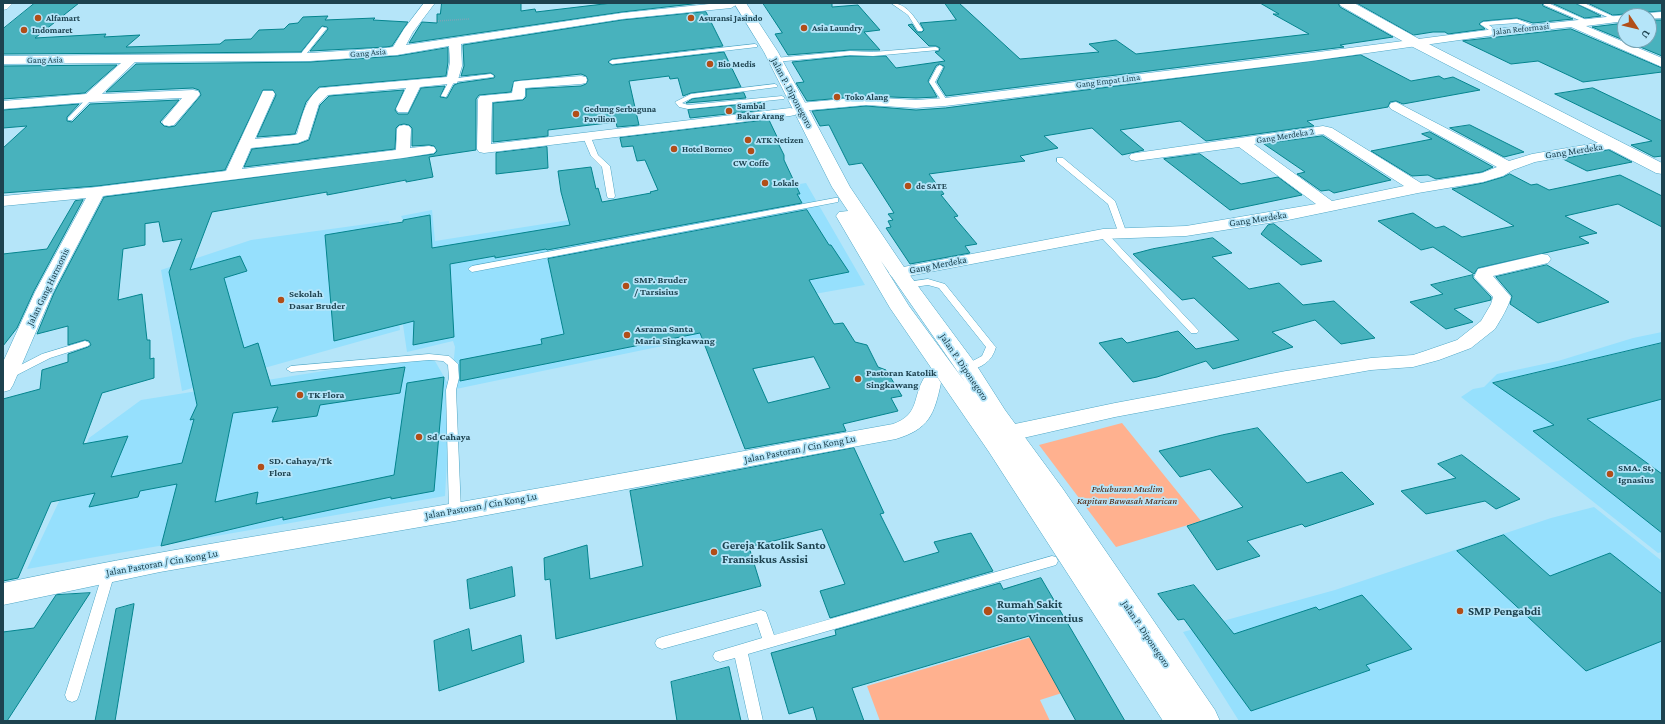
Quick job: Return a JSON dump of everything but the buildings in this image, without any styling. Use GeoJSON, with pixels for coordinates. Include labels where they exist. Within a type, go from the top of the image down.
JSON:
{"type":"FeatureCollection","features":[{"type":"Feature","properties":{"kind":"main road"},"geometry":{"type":"LineString","coordinates":[[3,6],[7,3]]}},
{"type":"Feature","properties":{"kind":"main road"},"geometry":{"type":"LineString","coordinates":[[1345,3],[1416,43],[1662,169]]}},
{"type":"Feature","properties":{"kind":"main road","name":"Jalan P. Diponegoro"},"geometry":{"type":"LineString","coordinates":[[733,4],[755,46],[787,101],[840,187],[903,279],[910,306],[998,446],[1154,677],[1181,721]]}},
{"type":"Feature","properties":{"kind":"main road","name":"Jalan P. Diponegoro"},"geometry":{"type":"LineString","coordinates":[[733,4],[775,60],[787,101],[835,200],[879,275],[910,306],[967,368],[1204,721]]}},
{"type":"Feature","properties":{"kind":"street"},"geometry":{"type":"LineString","coordinates":[[397,51],[408,31],[430,3]]}},
{"type":"Feature","properties":{"kind":"street","name":"Gang Asia"},"geometry":{"type":"LineString","coordinates":[[3,60],[131,60],[301,57],[397,51],[622,16],[733,4]]}},
{"type":"Feature","properties":{"kind":"street","name":"Jalan Reformasi"},"geometry":{"type":"LineString","coordinates":[[1416,43],[1495,32],[1617,19]]}},
{"type":"Feature","properties":{"kind":"street"},"geometry":{"type":"LineString","coordinates":[[1572,24],[1662,63]]}},
{"type":"Feature","properties":{"kind":"street"},"geometry":{"type":"LineString","coordinates":[[245,144],[298,139],[303,136],[315,99],[325,90],[452,80],[457,57],[455,43]]}},
{"type":"Feature","properties":{"kind":"street","name":"Gang Empat Lima"},"geometry":{"type":"LineString","coordinates":[[581,80],[518,85],[518,96],[485,99],[484,149],[587,137],[787,101],[866,101],[916,104],[945,102],[1416,43]]}},
{"type":"Feature","properties":{"kind":"street"},"geometry":{"type":"LineString","coordinates":[[225,70],[237,58]]}},
{"type":"Feature","properties":{"kind":"street"},"geometry":{"type":"LineString","coordinates":[[90,98],[131,60]]}},
{"type":"Feature","properties":{"kind":"street"},"geometry":{"type":"LineString","coordinates":[[403,109],[415,83]]}},
{"type":"Feature","properties":{"kind":"street"},"geometry":{"type":"LineString","coordinates":[[3,105],[90,98],[193,94],[169,122]]}},
{"type":"Feature","properties":{"kind":"street"},"geometry":{"type":"LineString","coordinates":[[232,175],[268,94]]}},
{"type":"Feature","properties":{"kind":"street"},"geometry":{"type":"LineString","coordinates":[[1396,106],[1508,167]]}},
{"type":"Feature","properties":{"kind":"street"},"geometry":{"type":"LineString","coordinates":[[403,154],[404,129]]}},
{"type":"Feature","properties":{"kind":"street","name":"Gang Merdeka 2"},"geometry":{"type":"LineString","coordinates":[[1136,157],[1243,143],[1318,130],[1327,131],[1418,188]]}},
{"type":"Feature","properties":{"kind":"street"},"geometry":{"type":"LineString","coordinates":[[1243,143],[1328,206]]}},
{"type":"Feature","properties":{"kind":"street","name":"Gang Merdeka"},"geometry":{"type":"LineString","coordinates":[[903,279],[1102,234],[1186,230],[1288,214],[1418,188],[1483,177],[1498,173],[1508,167],[1532,158],[1614,144]]}},
{"type":"Feature","properties":{"kind":"street"},"geometry":{"type":"LineString","coordinates":[[3,201],[98,192],[429,150]]}},
{"type":"Feature","properties":{"kind":"street","name":"Jalan Gang Harmonis"},"geometry":{"type":"LineString","coordinates":[[5,380],[44,292],[98,192]]}},
{"type":"Feature","properties":{"kind":"street"},"geometry":{"type":"LineString","coordinates":[[1010,433],[1115,410],[1286,378],[1371,364],[1413,361],[1432,356],[1464,344],[1488,325],[1502,298],[1494,287],[1483,277],[1484,273],[1542,259]]}},
{"type":"Feature","properties":{"kind":"street","name":"Jalan Pastoran / Cin Kong Lu"},"geometry":{"type":"LineString","coordinates":[[3,594],[109,572],[454,512],[896,431],[909,427],[917,421],[926,404],[930,384]]}},
{"type":"Feature","properties":{"kind":"lane"},"geometry":{"type":"LineString","coordinates":[[894,3],[910,14],[920,30]]}},
{"type":"Feature","properties":{"kind":"lane"},"geometry":{"type":"LineString","coordinates":[[1579,3],[1617,18]]}},
{"type":"Feature","properties":{"kind":"lane"},"geometry":{"type":"LineString","coordinates":[[1546,4],[1588,22]]}},
{"type":"Feature","properties":{"kind":"lane"},"geometry":{"type":"LineString","coordinates":[[301,57],[324,28]]}},
{"type":"Feature","properties":{"kind":"lane"},"geometry":{"type":"LineString","coordinates":[[612,62],[755,46]]}},
{"type":"Feature","properties":{"kind":"lane"},"geometry":{"type":"LineString","coordinates":[[775,60],[850,53],[873,54],[936,49]]}},
{"type":"Feature","properties":{"kind":"lane"},"geometry":{"type":"LineString","coordinates":[[940,67],[932,82],[945,102]]}},
{"type":"Feature","properties":{"kind":"lane"},"geometry":{"type":"LineString","coordinates":[[444,96],[452,80],[491,76]]}},
{"type":"Feature","properties":{"kind":"lane"},"geometry":{"type":"LineString","coordinates":[[691,96],[787,101],[688,107],[681,106],[678,102],[691,96]]}},
{"type":"Feature","properties":{"kind":"lane"},"geometry":{"type":"LineString","coordinates":[[70,119],[90,98]]}},
{"type":"Feature","properties":{"kind":"lane"},"geometry":{"type":"LineString","coordinates":[[587,137],[595,156],[606,166],[611,196]]}},
{"type":"Feature","properties":{"kind":"lane"},"geometry":{"type":"LineString","coordinates":[[1060,160],[1112,203],[1123,234]]}},
{"type":"Feature","properties":{"kind":"lane"},"geometry":{"type":"LineString","coordinates":[[472,269],[835,200]]}},
{"type":"Feature","properties":{"kind":"lane"},"geometry":{"type":"LineString","coordinates":[[1102,234],[1194,331]]}},
{"type":"Feature","properties":{"kind":"lane"},"geometry":{"type":"LineString","coordinates":[[903,279],[928,282],[942,286],[990,347],[984,361],[967,368]]}},
{"type":"Feature","properties":{"kind":"lane"},"geometry":{"type":"LineString","coordinates":[[5,380],[46,356],[85,344]]}},
{"type":"Feature","properties":{"kind":"lane"},"geometry":{"type":"LineString","coordinates":[[291,369],[429,357],[445,358],[453,364],[454,378],[451,390],[454,512]]}},
{"type":"Feature","properties":{"kind":"lane"},"geometry":{"type":"LineString","coordinates":[[720,656],[1052,561]]}},
{"type":"Feature","properties":{"kind":"lane"},"geometry":{"type":"LineString","coordinates":[[72,695],[109,572]]}},
{"type":"Feature","properties":{"kind":"lane"},"geometry":{"type":"LineString","coordinates":[[662,643],[761,616],[770,642]]}},
{"type":"Feature","properties":{"kind":"lane"},"geometry":{"type":"LineString","coordinates":[[740,651],[756,721]]}},
{"type":"Feature","properties":{"kind":"path"},"geometry":{"type":"LineString","coordinates":[[415,22],[469,19]]}},
{"type":"Feature","properties":{"kind":"shaded area"},"geometry":{"type":"Polygon","coordinates":[[[806,183],[865,285],[708,313],[715,335],[451,390],[445,496],[27,569],[89,438],[141,400],[431,354],[451,389],[455,347],[453,341],[407,352],[394,264],[400,330],[182,391],[161,270],[251,240],[389,221],[391,244],[404,237],[403,220],[401,216],[432,210],[435,241],[806,183]]]}},
{"type":"Feature","properties":{"kind":"shaded area","name":"SMA. St, Ignasius"},"geometry":{"type":"Polygon","coordinates":[[[1662,332],[1662,552],[1658,553],[1461,397],[1473,389],[1484,387],[1497,374],[1558,361],[1633,338],[1662,332]]]}},
{"type":"Feature","properties":{"kind":"shaded area","name":"SMP Pengabdi"},"geometry":{"type":"Polygon","coordinates":[[[1594,507],[1662,561],[1662,721],[1239,721],[1183,632],[1335,590],[1551,518],[1594,507]]]}},
{"type":"Feature","properties":{"kind":"green space","name":"Pekuburan Muslim Kapitan Bawasah Marican"},"geometry":{"type":"Polygon","coordinates":[[[1122,423],[1201,521],[1116,547],[1039,445],[1122,423]]]}},
{"type":"Feature","properties":{"kind":"green space"},"geometry":{"type":"Polygon","coordinates":[[[1035,636],[1065,692],[1040,700],[1050,721],[880,721],[867,686],[1035,636]]]}},
{"type":"Feature","properties":{"kind":"place","name":"Alfamart"},"geometry":{"type":"Point","coordinates":[38,18]}},
{"type":"Feature","properties":{"kind":"place","name":"Asuransi Jasindo"},"geometry":{"type":"Point","coordinates":[691,18]}},
{"type":"Feature","properties":{"kind":"place","name":"Asia Laundry"},"geometry":{"type":"Point","coordinates":[804,28]}},
{"type":"Feature","properties":{"kind":"place","name":"Indomaret"},"geometry":{"type":"Point","coordinates":[24,30]}},
{"type":"Feature","properties":{"kind":"place","name":"Bio Medis"},"geometry":{"type":"Point","coordinates":[710,64]}},
{"type":"Feature","properties":{"kind":"place","name":"Toko Alang"},"geometry":{"type":"Point","coordinates":[837,97]}},
{"type":"Feature","properties":{"kind":"place","name":"Sambal Bakar Arang"},"geometry":{"type":"Point","coordinates":[729,111]}},
{"type":"Feature","properties":{"kind":"place","name":"Gedung Serbaguna Pavilion"},"geometry":{"type":"Point","coordinates":[576,114]}},
{"type":"Feature","properties":{"kind":"place","name":"ATK Netizen"},"geometry":{"type":"Point","coordinates":[748,140]}},
{"type":"Feature","properties":{"kind":"place","name":"Hotel Borneo"},"geometry":{"type":"Point","coordinates":[674,149]}},
{"type":"Feature","properties":{"kind":"place","name":"CW Coffe"},"geometry":{"type":"Point","coordinates":[751,151]}},
{"type":"Feature","properties":{"kind":"place","name":"Lokale"},"geometry":{"type":"Point","coordinates":[765,183]}},
{"type":"Feature","properties":{"kind":"place","name":"de SATE"},"geometry":{"type":"Point","coordinates":[908,186]}},
{"type":"Feature","properties":{"kind":"place","name":"SMP. Bruder / Tarsisius"},"geometry":{"type":"Point","coordinates":[626,286]}},
{"type":"Feature","properties":{"kind":"place","name":"Sekolah Dasar Bruder"},"geometry":{"type":"Point","coordinates":[281,300]}},
{"type":"Feature","properties":{"kind":"place","name":"Asrama Santa Maria Singkawang"},"geometry":{"type":"Point","coordinates":[627,335]}},
{"type":"Feature","properties":{"kind":"place","name":"Pastoran Katolik Singkawang"},"geometry":{"type":"Point","coordinates":[858,379]}},
{"type":"Feature","properties":{"kind":"place","name":"TK Flora"},"geometry":{"type":"Point","coordinates":[300,395]}},
{"type":"Feature","properties":{"kind":"place","name":"Sd Cahaya"},"geometry":{"type":"Point","coordinates":[419,437]}},
{"type":"Feature","properties":{"kind":"place","name":"SD. Cahaya/Tk Flora"},"geometry":{"type":"Point","coordinates":[261,467]}},
{"type":"Feature","properties":{"kind":"place","name":"SMA. St, Ignasius"},"geometry":{"type":"Point","coordinates":[1610,474]}},
{"type":"Feature","properties":{"kind":"place","name":"Gereja Katolik Santo Fransiskus Assisi"},"geometry":{"type":"Point","coordinates":[714,552]}},
{"type":"Feature","properties":{"kind":"place","name":"Rumah Sakit Santo Vincentius"},"geometry":{"type":"Point","coordinates":[988,611]}},
{"type":"Feature","properties":{"kind":"place","name":"SMP Pengabdi"},"geometry":{"type":"Point","coordinates":[1460,611]}}]}
